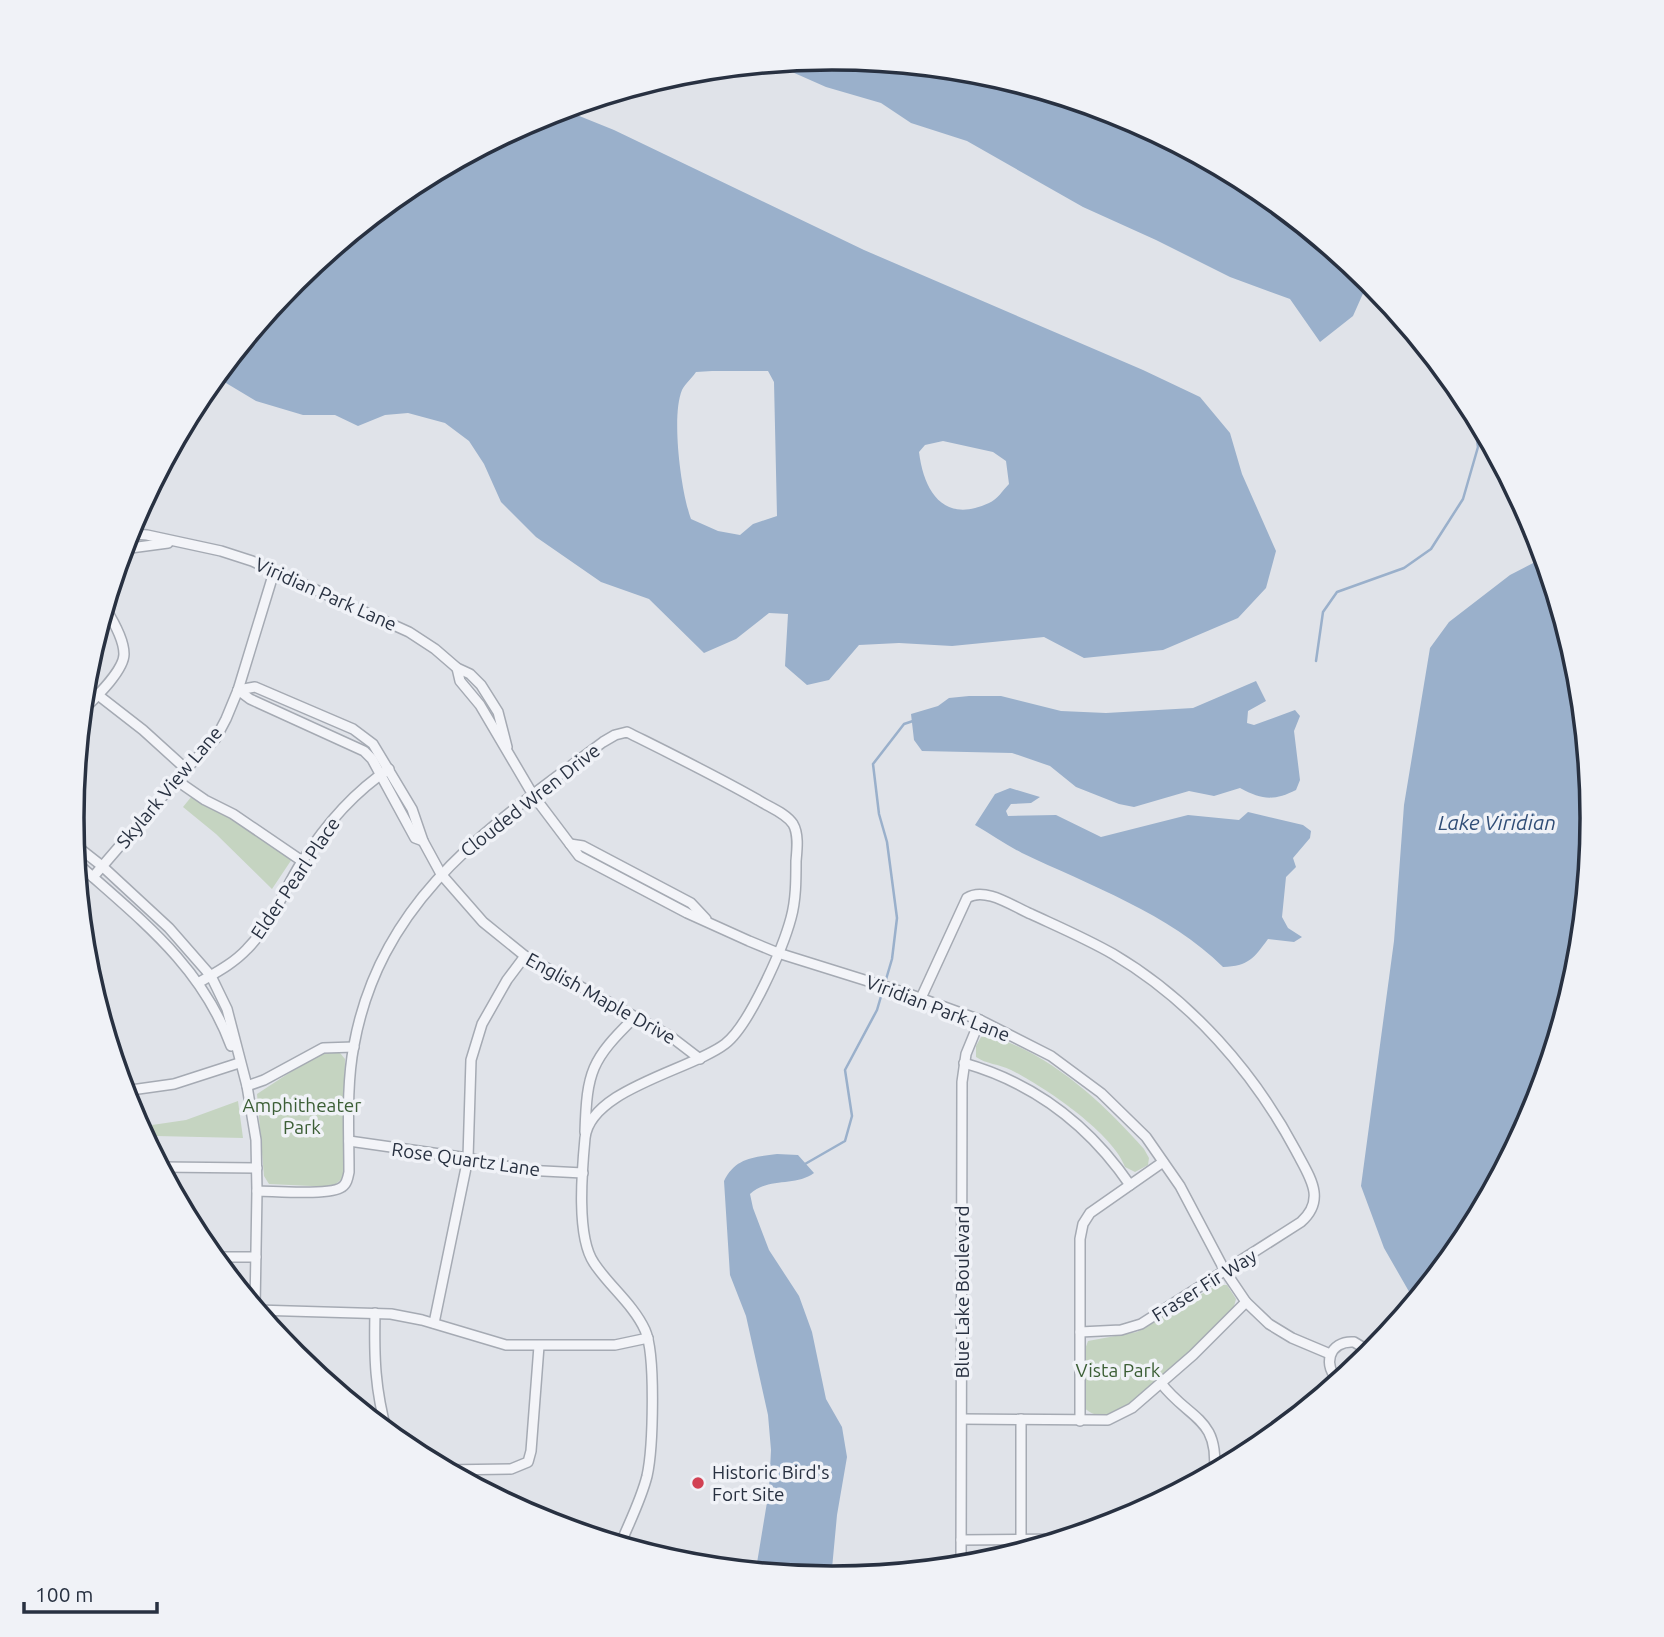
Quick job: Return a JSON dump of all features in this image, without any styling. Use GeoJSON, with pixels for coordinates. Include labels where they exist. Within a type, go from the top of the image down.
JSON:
{"type":"FeatureCollection","features":[{"type":"Feature","properties":{"kind":"street","name":"Viridian Park Lane"},"geometry":{"type":"LineString","coordinates":[[139,534],[184,542],[252,561],[410,632],[457,668],[470,674],[490,697],[504,729],[508,751],[515,768],[570,844],[583,846],[691,903],[707,920],[778,953],[906,993],[980,1020],[1034,1046],[1086,1080],[1146,1137],[1180,1186],[1225,1271],[1246,1302],[1269,1324],[1292,1338],[1330,1354]]}},
{"type":"Feature","properties":{"kind":"street","name":"Viridian Park Lane"},"geometry":{"type":"LineString","coordinates":[[134,548],[184,542]]}},
{"type":"Feature","properties":{"kind":"street","name":"Skylark View Lane"},"geometry":{"type":"LineString","coordinates":[[93,877],[176,780],[216,738],[238,690],[274,572]]}},
{"type":"Feature","properties":{"kind":"street"},"geometry":{"type":"LineString","coordinates":[[94,699],[121,664],[124,655],[110,621]]}},
{"type":"Feature","properties":{"kind":"street","name":"English Maple Drive"},"geometry":{"type":"LineString","coordinates":[[238,690],[255,687],[353,730],[373,744],[408,827],[415,838],[423,841],[441,874],[483,922],[525,956],[670,1036],[700,1059]]}},
{"type":"Feature","properties":{"kind":"street","name":"English Maple Drive"},"geometry":{"type":"LineString","coordinates":[[238,690],[250,699],[364,751],[385,772]]}},
{"type":"Feature","properties":{"kind":"street"},"geometry":{"type":"LineString","coordinates":[[98,695],[143,730],[186,769]]}},
{"type":"Feature","properties":{"kind":"street","name":"Clouded Wren Drive"},"geometry":{"type":"LineString","coordinates":[[257,1191],[330,1192],[341,1188],[346,1182],[349,1172],[354,1048],[366,998],[388,948],[408,914],[441,874],[470,845],[615,735],[627,732],[742,791],[793,824],[797,849],[793,904],[791,919],[778,953]]}},
{"type":"Feature","properties":{"kind":"street","name":"Elder Pearl Place"},"geometry":{"type":"LineString","coordinates":[[198,983],[236,960],[250,947],[270,920],[302,861],[340,812],[366,785],[385,772]]}},
{"type":"Feature","properties":{"kind":"street"},"geometry":{"type":"LineString","coordinates":[[176,780],[205,800],[233,814],[302,861]]}},
{"type":"Feature","properties":{"kind":"street"},"geometry":{"type":"LineString","coordinates":[[84,852],[169,928],[211,976],[227,1009],[239,1063]]}},
{"type":"Feature","properties":{"kind":"street"},"geometry":{"type":"LineString","coordinates":[[85,870],[165,941],[198,983],[224,1028],[239,1063],[253,1113],[257,1168],[255,1295]]}},
{"type":"Feature","properties":{"kind":"street","name":"Fraser Fir Way"},"geometry":{"type":"LineString","coordinates":[[921,998],[964,903],[972,895],[990,896],[1097,945],[1175,999],[1211,1034],[1240,1066],[1271,1108],[1310,1178],[1315,1189],[1314,1206],[1301,1222],[1140,1324],[1121,1330],[1080,1332]]}},
{"type":"Feature","properties":{"kind":"street"},"geometry":{"type":"LineString","coordinates":[[585,1134],[600,1111],[613,1100],[726,1044],[737,1032],[778,953]]}},
{"type":"Feature","properties":{"kind":"street"},"geometry":{"type":"LineString","coordinates":[[434,1323],[468,1158],[471,1060],[482,1024],[507,980],[525,956]]}},
{"type":"Feature","properties":{"kind":"street"},"geometry":{"type":"LineString","coordinates":[[623,1537],[649,1467],[652,1376],[648,1338],[638,1319],[587,1251],[583,1230],[583,1173],[587,1089],[596,1062],[613,1038],[635,1017]]}},
{"type":"Feature","properties":{"kind":"street","name":"Blue Lake Boulevard"},"geometry":{"type":"LineString","coordinates":[[961,1556],[962,1096],[964,1063],[980,1020]]}},
{"type":"Feature","properties":{"kind":"street"},"geometry":{"type":"LineString","coordinates":[[247,1086],[264,1080],[323,1048],[354,1048]]}},
{"type":"Feature","properties":{"kind":"street"},"geometry":{"type":"LineString","coordinates":[[134,1090],[174,1084],[239,1063]]}},
{"type":"Feature","properties":{"kind":"street"},"geometry":{"type":"LineString","coordinates":[[964,1063],[1018,1084],[1057,1107],[1102,1148],[1130,1185]]}},
{"type":"Feature","properties":{"kind":"street","name":"Rose Quartz Lane"},"geometry":{"type":"LineString","coordinates":[[349,1141],[468,1158],[524,1170],[583,1173]]}},
{"type":"Feature","properties":{"kind":"street"},"geometry":{"type":"LineString","coordinates":[[1080,1421],[1080,1239],[1083,1224],[1090,1213],[1163,1162]]}},
{"type":"Feature","properties":{"kind":"street"},"geometry":{"type":"LineString","coordinates":[[170,1167],[257,1168]]}},
{"type":"Feature","properties":{"kind":"street"},"geometry":{"type":"LineString","coordinates":[[226,1257],[256,1257]]}},
{"type":"Feature","properties":{"kind":"street"},"geometry":{"type":"LineString","coordinates":[[962,1419],[1080,1421],[1108,1420],[1118,1416],[1132,1408],[1193,1355],[1246,1302]]}},
{"type":"Feature","properties":{"kind":"street"},"geometry":{"type":"LineString","coordinates":[[267,1309],[375,1312],[405,1316],[506,1345],[615,1345],[648,1338]]}},
{"type":"Feature","properties":{"kind":"street"},"geometry":{"type":"LineString","coordinates":[[375,1312],[374,1370],[383,1417]]}},
{"type":"Feature","properties":{"kind":"street"},"geometry":{"type":"LineString","coordinates":[[1334,1374],[1330,1370],[1330,1354],[1338,1345],[1348,1342],[1359,1344],[1362,1347]]}},
{"type":"Feature","properties":{"kind":"street"},"geometry":{"type":"LineString","coordinates":[[463,1470],[511,1469],[528,1462],[539,1346]]}},
{"type":"Feature","properties":{"kind":"street"},"geometry":{"type":"LineString","coordinates":[[1161,1383],[1170,1396],[1196,1416],[1210,1432],[1214,1462]]}},
{"type":"Feature","properties":{"kind":"street"},"geometry":{"type":"LineString","coordinates":[[1020,1540],[1021,1419]]}},
{"type":"Feature","properties":{"kind":"street"},"geometry":{"type":"LineString","coordinates":[[961,1540],[1030,1540]]}},
{"type":"Feature","properties":{"kind":"green space"},"geometry":{"type":"Polygon","coordinates":[[[196,791],[258,826],[296,853],[272,889],[216,834],[183,807],[196,791]]]}},
{"type":"Feature","properties":{"kind":"green space"},"geometry":{"type":"Polygon","coordinates":[[[988,1035],[1033,1054],[1073,1081],[1144,1149],[1149,1158],[1148,1165],[1135,1172],[1125,1167],[1107,1140],[1076,1112],[1011,1070],[976,1057],[976,1046],[981,1037],[988,1035]]]}},
{"type":"Feature","properties":{"kind":"green space","name":"Amphitheater Park"},"geometry":{"type":"Polygon","coordinates":[[[340,1053],[345,1059],[343,1178],[332,1187],[269,1184],[264,1176],[257,1094],[315,1056],[340,1053]]]}},
{"type":"Feature","properties":{"kind":"green space"},"geometry":{"type":"Polygon","coordinates":[[[238,1101],[243,1138],[156,1136],[152,1125],[186,1120],[238,1101]]]}},
{"type":"Feature","properties":{"kind":"green space","name":"Vista Park"},"geometry":{"type":"Polygon","coordinates":[[[1217,1285],[1227,1285],[1236,1299],[1233,1310],[1153,1387],[1118,1410],[1104,1415],[1091,1413],[1084,1408],[1083,1355],[1088,1341],[1137,1332],[1217,1285]]]}},
{"type":"Feature","properties":{"kind":"water"},"geometry":{"type":"Polygon","coordinates":[[[791,72],[881,72],[978,84],[1073,110],[1118,127],[1163,147],[1248,196],[1326,256],[1364,292],[1353,316],[1320,342],[1290,299],[1230,277],[1083,207],[967,141],[911,123],[881,103],[826,87],[791,72]]]}},
{"type":"Feature","properties":{"kind":"water"},"geometry":{"type":"Polygon","coordinates":[[[577,115],[614,130],[864,250],[1200,397],[1230,433],[1242,474],[1276,551],[1266,588],[1238,618],[1163,650],[1084,658],[1044,637],[952,646],[899,643],[859,645],[829,680],[807,685],[785,666],[788,614],[769,613],[736,639],[704,653],[649,599],[601,582],[536,537],[501,502],[484,464],[469,441],[445,423],[408,413],[385,415],[358,426],[335,415],[303,415],[256,401],[226,383],[238,363],[269,325],[303,289],[376,225],[458,170],[501,147],[577,115]],[[768,371],[696,372],[682,390],[677,435],[687,507],[691,519],[718,531],[740,535],[753,524],[777,516],[774,382],[768,371]],[[943,441],[925,445],[919,452],[931,491],[948,507],[960,510],[989,503],[1009,484],[1006,461],[993,452],[943,441]]]}},
{"type":"Feature","properties":{"kind":"water","name":"Lake Viridian"},"geometry":{"type":"Polygon","coordinates":[[[1535,562],[1555,625],[1566,672],[1579,770],[1579,867],[1574,916],[1555,1012],[1524,1105],[1480,1193],[1410,1293],[1384,1248],[1361,1186],[1394,941],[1404,805],[1430,648],[1449,622],[1510,575],[1535,562]]]}},
{"type":"Feature","properties":{"kind":"water"},"geometry":{"type":"Polygon","coordinates":[[[1256,681],[1266,701],[1248,711],[1247,723],[1254,725],[1295,710],[1300,716],[1294,731],[1300,780],[1296,790],[1281,796],[1262,797],[1240,788],[1214,796],[1189,791],[1134,807],[1076,787],[1050,766],[1012,753],[922,751],[914,740],[911,714],[938,706],[949,698],[1001,696],[1061,711],[1106,713],[1193,708],[1256,681]]]}},
{"type":"Feature","properties":{"kind":"water"},"geometry":{"type":"Polygon","coordinates":[[[1010,788],[1040,797],[1031,803],[1011,804],[1006,811],[1008,816],[1056,815],[1101,837],[1188,815],[1239,820],[1248,812],[1303,825],[1311,831],[1310,838],[1293,858],[1296,867],[1286,877],[1282,917],[1288,928],[1302,937],[1294,942],[1268,939],[1250,960],[1223,967],[1179,931],[1154,916],[1022,853],[975,825],[995,794],[1010,788]]]}},
{"type":"Feature","properties":{"kind":"water"},"geometry":{"type":"Polygon","coordinates":[[[777,1154],[798,1155],[814,1173],[799,1180],[765,1186],[750,1194],[769,1250],[799,1296],[812,1332],[826,1399],[842,1427],[847,1457],[837,1515],[832,1567],[757,1563],[769,1490],[771,1450],[768,1415],[746,1316],[730,1275],[724,1181],[739,1163],[777,1154]]]}},
{"type":"Feature","properties":{"kind":"waterway"},"geometry":{"type":"LineString","coordinates":[[1316,661],[1323,612],[1337,592],[1404,568],[1431,549],[1463,499],[1478,447],[1477,439]]}},
{"type":"Feature","properties":{"kind":"waterway"},"geometry":{"type":"LineString","coordinates":[[805,1164],[845,1141],[852,1116],[845,1070],[877,1010],[892,959],[897,918],[873,764],[904,724],[913,721]]}},
{"type":"Feature","properties":{"kind":"place","name":"Historic Bird's Fort Site"},"geometry":{"type":"Point","coordinates":[698,1483]}}]}
